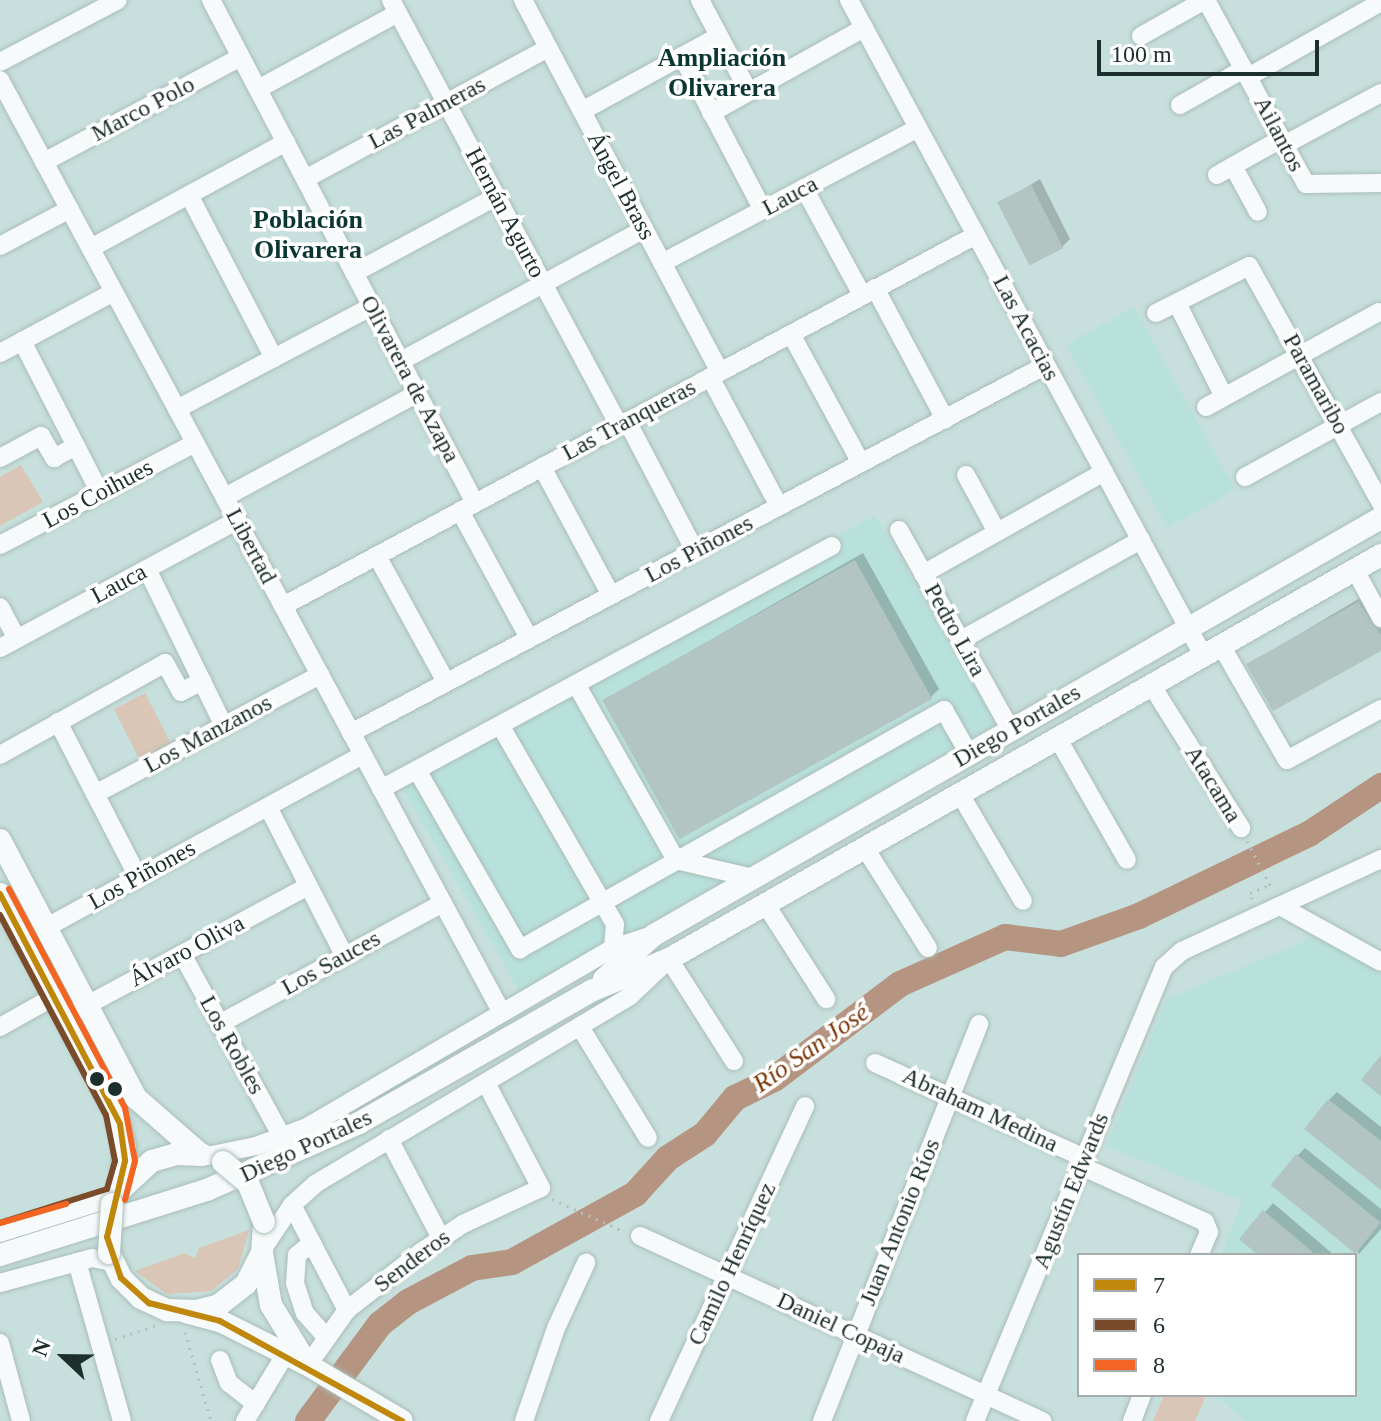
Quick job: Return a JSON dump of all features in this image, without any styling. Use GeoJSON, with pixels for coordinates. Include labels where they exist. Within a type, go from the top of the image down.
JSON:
{"type":"FeatureCollection","features":[{"type":"Feature","properties":{"kind":"main road","name":"Diego Portales"},"geometry":{"type":"LineString","coordinates":[[591,991],[654,935],[1381,518]]}},
{"type":"Feature","properties":{"kind":"main road","name":"Diego Portales"},"geometry":{"type":"LineString","coordinates":[[0,1255],[184,1199],[295,1154],[591,991],[669,959],[1381,555]]}},
{"type":"Feature","properties":{"kind":"main road"},"geometry":{"type":"LineString","coordinates":[[969,754],[986,780]]}},
{"type":"Feature","properties":{"kind":"main road"},"geometry":{"type":"LineString","coordinates":[[0,840],[136,1098],[253,1190],[264,1222],[263,1250],[278,1321],[314,1368]]}},
{"type":"Feature","properties":{"kind":"main road"},"geometry":{"type":"LineString","coordinates":[[2,905],[55,996],[120,1124],[125,1161],[116,1196],[111,1257],[141,1298],[183,1314],[220,1321],[314,1368],[402,1421]]}},
{"type":"Feature","properties":{"kind":"main road"},"geometry":{"type":"LineString","coordinates":[[116,1196],[160,1158],[210,1158]]}},
{"type":"Feature","properties":{"kind":"main road"},"geometry":{"type":"LineString","coordinates":[[183,1314],[219,1305],[238,1292],[263,1250]]}},
{"type":"Feature","properties":{"kind":"street"},"geometry":{"type":"LineString","coordinates":[[0,62],[118,0]]}},
{"type":"Feature","properties":{"kind":"street","name":"Olivarera de Azapa"},"geometry":{"type":"LineString","coordinates":[[211,0],[418,393],[529,638]]}},
{"type":"Feature","properties":{"kind":"street"},"geometry":{"type":"LineString","coordinates":[[526,4],[545,0]]}},
{"type":"Feature","properties":{"kind":"street"},"geometry":{"type":"LineString","coordinates":[[700,0],[749,92]]}},
{"type":"Feature","properties":{"kind":"street","name":"Las Acacias"},"geometry":{"type":"LineString","coordinates":[[849,0],[1188,628],[1213,652],[1287,760],[1381,709]]}},
{"type":"Feature","properties":{"kind":"street"},"geometry":{"type":"LineString","coordinates":[[1141,36],[1209,1]]}},
{"type":"Feature","properties":{"kind":"street","name":"Ailantos"},"geometry":{"type":"LineString","coordinates":[[1209,1],[1306,184],[1381,183]]}},
{"type":"Feature","properties":{"kind":"street"},"geometry":{"type":"LineString","coordinates":[[1180,105],[1381,2]]}},
{"type":"Feature","properties":{"kind":"street","name":"Ángel Brass"},"geometry":{"type":"LineString","coordinates":[[526,4],[662,263],[779,506]]}},
{"type":"Feature","properties":{"kind":"street"},"geometry":{"type":"LineString","coordinates":[[258,89],[395,6]]}},
{"type":"Feature","properties":{"kind":"street","name":"Hernán Agurto"},"geometry":{"type":"LineString","coordinates":[[395,6],[543,284],[695,551]]}},
{"type":"Feature","properties":{"kind":"street"},"geometry":{"type":"LineString","coordinates":[[711,113],[864,28]]}},
{"type":"Feature","properties":{"kind":"street"},"geometry":{"type":"LineString","coordinates":[[582,111],[719,36]]}},
{"type":"Feature","properties":{"kind":"street","name":"Las Palmeras"},"geometry":{"type":"LineString","coordinates":[[305,179],[548,48]]}},
{"type":"Feature","properties":{"kind":"street"},"geometry":{"type":"LineString","coordinates":[[682,56],[763,210]]}},
{"type":"Feature","properties":{"kind":"street","name":"Marco Polo"},"geometry":{"type":"LineString","coordinates":[[44,162],[241,57]]}},
{"type":"Feature","properties":{"kind":"street","name":"Libertad"},"geometry":{"type":"LineString","coordinates":[[0,80],[502,1013]]}},
{"type":"Feature","properties":{"kind":"street"},"geometry":{"type":"LineString","coordinates":[[1258,212],[1225,170],[1381,93]]}},
{"type":"Feature","properties":{"kind":"street","name":"Lauca"},"geometry":{"type":"LineString","coordinates":[[662,263],[918,128]]}},
{"type":"Feature","properties":{"kind":"street"},"geometry":{"type":"LineString","coordinates":[[91,248],[286,142]]}},
{"type":"Feature","properties":{"kind":"street"},"geometry":{"type":"LineString","coordinates":[[804,188],[945,419]]}},
{"type":"Feature","properties":{"kind":"street"},"geometry":{"type":"LineString","coordinates":[[189,195],[274,358]]}},
{"type":"Feature","properties":{"kind":"street"},"geometry":{"type":"LineString","coordinates":[[354,273],[496,197]]}},
{"type":"Feature","properties":{"kind":"street"},"geometry":{"type":"LineString","coordinates":[[0,246],[70,209]]}},
{"type":"Feature","properties":{"kind":"street"},"geometry":{"type":"LineString","coordinates":[[401,361],[644,229]]}},
{"type":"Feature","properties":{"kind":"street","name":"Las Tranqueras"},"geometry":{"type":"LineString","coordinates":[[283,606],[976,235]]}},
{"type":"Feature","properties":{"kind":"street","name":"Paramaribo"},"geometry":{"type":"LineString","coordinates":[[1177,303],[1249,266],[1381,503]]}},
{"type":"Feature","properties":{"kind":"street"},"geometry":{"type":"LineString","coordinates":[[0,353],[114,292]]}},
{"type":"Feature","properties":{"kind":"street"},"geometry":{"type":"LineString","coordinates":[[1156,313],[1177,303],[1224,397]]}},
{"type":"Feature","properties":{"kind":"street"},"geometry":{"type":"LineString","coordinates":[[177,409],[372,306]]}},
{"type":"Feature","properties":{"kind":"street"},"geometry":{"type":"LineString","coordinates":[[1206,407],[1379,312]]}},
{"type":"Feature","properties":{"kind":"street"},"geometry":{"type":"LineString","coordinates":[[791,334],[861,463]]}},
{"type":"Feature","properties":{"kind":"street"},"geometry":{"type":"LineString","coordinates":[[22,341],[100,493]]}},
{"type":"Feature","properties":{"kind":"street","name":"Los Piñones"},"geometry":{"type":"LineString","coordinates":[[351,733],[1046,365]]}},
{"type":"Feature","properties":{"kind":"street"},"geometry":{"type":"LineString","coordinates":[[225,497],[418,393]]}},
{"type":"Feature","properties":{"kind":"street"},"geometry":{"type":"LineString","coordinates":[[1245,477],[1381,402]]}},
{"type":"Feature","properties":{"kind":"street"},"geometry":{"type":"LineString","coordinates":[[0,458],[41,436],[54,458],[76,446]]}},
{"type":"Feature","properties":{"kind":"street","name":"Los Coihues"},"geometry":{"type":"LineString","coordinates":[[0,545],[195,443]]}},
{"type":"Feature","properties":{"kind":"street"},"geometry":{"type":"LineString","coordinates":[[542,467],[611,595]]}},
{"type":"Feature","properties":{"kind":"street"},"geometry":{"type":"LineString","coordinates":[[923,574],[1104,472]]}},
{"type":"Feature","properties":{"kind":"street"},"geometry":{"type":"LineString","coordinates":[[966,475],[997,532]]}},
{"type":"Feature","properties":{"kind":"street","name":"Lauca"},"geometry":{"type":"LineString","coordinates":[[8,643],[238,520]]}},
{"type":"Feature","properties":{"kind":"street","name":"Pedro Lira"},"geometry":{"type":"LineString","coordinates":[[899,530],[1011,730]]}},
{"type":"Feature","properties":{"kind":"street"},"geometry":{"type":"LineString","coordinates":[[961,640],[1141,540]]}},
{"type":"Feature","properties":{"kind":"street"},"geometry":{"type":"LineString","coordinates":[[381,789],[832,546]]}},
{"type":"Feature","properties":{"kind":"street"},"geometry":{"type":"LineString","coordinates":[[377,556],[446,682]]}},
{"type":"Feature","properties":{"kind":"street"},"geometry":{"type":"LineString","coordinates":[[147,569],[224,726]]}},
{"type":"Feature","properties":{"kind":"street"},"geometry":{"type":"LineString","coordinates":[[1355,570],[1381,618]]}},
{"type":"Feature","properties":{"kind":"street"},"geometry":{"type":"LineString","coordinates":[[0,607],[8,643]]}},
{"type":"Feature","properties":{"kind":"street"},"geometry":{"type":"LineString","coordinates":[[0,755],[165,663],[181,692],[202,681]]}},
{"type":"Feature","properties":{"kind":"street","name":"Los Manzanos"},"geometry":{"type":"LineString","coordinates":[[95,794],[320,675]]}},
{"type":"Feature","properties":{"kind":"street"},"geometry":{"type":"LineString","coordinates":[[576,684],[676,860],[753,878]]}},
{"type":"Feature","properties":{"kind":"street","name":"Atacama"},"geometry":{"type":"LineString","coordinates":[[1152,686],[1241,828]]}},
{"type":"Feature","properties":{"kind":"street"},"geometry":{"type":"LineString","coordinates":[[417,770],[520,949],[944,710],[969,754]]}},
{"type":"Feature","properties":{"kind":"street"},"geometry":{"type":"LineString","coordinates":[[58,722],[138,877]]}},
{"type":"Feature","properties":{"kind":"street"},"geometry":{"type":"LineString","coordinates":[[500,725],[616,928],[613,948]]}},
{"type":"Feature","properties":{"kind":"street"},"geometry":{"type":"LineString","coordinates":[[1058,739],[1127,860]]}},
{"type":"Feature","properties":{"kind":"street","name":"Los Piñones"},"geometry":{"type":"LineString","coordinates":[[47,927],[363,755]]}},
{"type":"Feature","properties":{"kind":"street"},"geometry":{"type":"LineString","coordinates":[[960,794],[1023,901]]}},
{"type":"Feature","properties":{"kind":"street"},"geometry":{"type":"LineString","coordinates":[[268,807],[344,955]]}},
{"type":"Feature","properties":{"kind":"street"},"geometry":{"type":"LineString","coordinates":[[865,848],[928,948]]}},
{"type":"Feature","properties":{"kind":"street"},"geometry":{"type":"LineString","coordinates":[[1280,906],[1381,859]]}},
{"type":"Feature","properties":{"kind":"street","name":"Álvaro Oliva"},"geometry":{"type":"LineString","coordinates":[[65,1017],[308,886]]}},
{"type":"Feature","properties":{"kind":"street","name":"Los Sauces"},"geometry":{"type":"LineString","coordinates":[[221,1023],[443,903]]}},
{"type":"Feature","properties":{"kind":"street"},"geometry":{"type":"LineString","coordinates":[[766,905],[826,999]]}},
{"type":"Feature","properties":{"kind":"street"},"geometry":{"type":"LineString","coordinates":[[1280,906],[1381,962]]}},
{"type":"Feature","properties":{"kind":"street","name":"Agustín Edwards"},"geometry":{"type":"LineString","coordinates":[[975,1421],[1169,962],[1280,906]]}},
{"type":"Feature","properties":{"kind":"street","name":"Diego Portales"},"geometry":{"type":"LineString","coordinates":[[210,1158],[282,1137],[613,948],[654,935]]}},
{"type":"Feature","properties":{"kind":"street","name":"Los Robles"},"geometry":{"type":"LineString","coordinates":[[182,954],[282,1137]]}},
{"type":"Feature","properties":{"kind":"street"},"geometry":{"type":"LineString","coordinates":[[669,959],[734,1061]]}},
{"type":"Feature","properties":{"kind":"street","name":"Diego Portales"},"geometry":{"type":"LineString","coordinates":[[263,1250],[292,1205],[315,1184],[580,1027],[643,986],[669,959]]}},
{"type":"Feature","properties":{"kind":"street"},"geometry":{"type":"LineString","coordinates":[[0,1027],[55,996]]}},
{"type":"Feature","properties":{"kind":"street","name":"Juan Antonio Ríos"},"geometry":{"type":"LineString","coordinates":[[822,1421],[979,1024]]}},
{"type":"Feature","properties":{"kind":"street"},"geometry":{"type":"LineString","coordinates":[[580,1027],[648,1138]]}},
{"type":"Feature","properties":{"kind":"street","name":"Abraham Medina"},"geometry":{"type":"LineString","coordinates":[[875,1063],[1083,1162],[1208,1227],[1200,1253]]}},
{"type":"Feature","properties":{"kind":"street"},"geometry":{"type":"LineString","coordinates":[[486,1083],[547,1194]]}},
{"type":"Feature","properties":{"kind":"street","name":"Camilo Henríquez"},"geometry":{"type":"LineString","coordinates":[[659,1421],[805,1106]]}},
{"type":"Feature","properties":{"kind":"street"},"geometry":{"type":"LineString","coordinates":[[389,1139],[441,1238]]}},
{"type":"Feature","properties":{"kind":"street","name":"Senderos"},"geometry":{"type":"LineString","coordinates":[[314,1368],[327,1338],[347,1310],[441,1238],[547,1194]]}},
{"type":"Feature","properties":{"kind":"street"},"geometry":{"type":"LineString","coordinates":[[0,1233],[116,1196]]}},
{"type":"Feature","properties":{"kind":"street"},"geometry":{"type":"LineString","coordinates":[[292,1205],[347,1310]]}},
{"type":"Feature","properties":{"kind":"street","name":"Daniel Copaja"},"geometry":{"type":"LineString","coordinates":[[640,1236],[1043,1421]]}},
{"type":"Feature","properties":{"kind":"street"},"geometry":{"type":"LineString","coordinates":[[312,1243],[297,1255],[295,1283],[305,1313],[327,1338]]}},
{"type":"Feature","properties":{"kind":"street"},"geometry":{"type":"LineString","coordinates":[[0,1283],[77,1262],[111,1257]]}},
{"type":"Feature","properties":{"kind":"street"},"geometry":{"type":"LineString","coordinates":[[77,1262],[122,1421]]}},
{"type":"Feature","properties":{"kind":"street"},"geometry":{"type":"LineString","coordinates":[[524,1421],[556,1328],[586,1263]]}},
{"type":"Feature","properties":{"kind":"street"},"geometry":{"type":"LineString","coordinates":[[0,1343],[21,1421]]}},
{"type":"Feature","properties":{"kind":"street"},"geometry":{"type":"LineString","coordinates":[[245,1421],[285,1355]]}},
{"type":"Feature","properties":{"kind":"street"},"geometry":{"type":"LineString","coordinates":[[220,1360],[229,1383],[256,1404]]}},
{"type":"Feature","properties":{"kind":"street"},"geometry":{"type":"LineString","coordinates":[[1132,1421],[1141,1397]]}},
{"type":"Feature","properties":{"kind":"path","name":"Atacama"},"geometry":{"type":"LineString","coordinates":[[1241,828],[1270,885]]}},
{"type":"Feature","properties":{"kind":"path"},"geometry":{"type":"LineString","coordinates":[[547,1194],[603,1223],[640,1236]]}},
{"type":"Feature","properties":{"kind":"path"},"geometry":{"type":"LineString","coordinates":[[100,1344],[183,1314],[211,1421]]}},
{"type":"Feature","properties":{"kind":"shaded area"},"geometry":{"type":"Polygon","coordinates":[[[1134,307],[1235,490],[1167,528],[1066,345],[1134,307]]]}},
{"type":"Feature","properties":{"kind":"shaded area"},"geometry":{"type":"Polygon","coordinates":[[[21,465],[43,502],[0,526],[0,477],[21,465]]]}},
{"type":"Feature","properties":{"kind":"shaded area"},"geometry":{"type":"Polygon","coordinates":[[[875,515],[996,724],[523,997],[402,788],[875,515]]]}},
{"type":"Feature","properties":{"kind":"shaded area"},"geometry":{"type":"Polygon","coordinates":[[[145,693],[171,744],[140,760],[114,709],[145,693]]]}},
{"type":"Feature","properties":{"kind":"shaded area"},"geometry":{"type":"Polygon","coordinates":[[[1316,936],[1381,972],[1381,1421],[1245,1421],[1216,1397],[1357,1397],[1357,1253],[1222,1253],[1242,1201],[1106,1146],[1167,999],[1316,936]]]}},
{"type":"Feature","properties":{"kind":"shaded area"},"geometry":{"type":"Polygon","coordinates":[[[249,1230],[238,1269],[211,1291],[167,1294],[135,1271],[185,1253],[195,1258],[199,1248],[249,1230]]]}},
{"type":"Feature","properties":{"kind":"shaded area"},"geometry":{"type":"Polygon","coordinates":[[[1163,1397],[1205,1398],[1195,1421],[1153,1421],[1163,1397]]]}},
{"type":"Feature","properties":{"kind":"building"},"geometry":{"type":"Polygon","coordinates":[[[1031,185],[1063,248],[1029,266],[997,202],[1031,185]]]}},
{"type":"Feature","properties":{"kind":"building"},"geometry":{"type":"Polygon","coordinates":[[[855,560],[932,699],[679,839],[602,700],[855,560]]]}},
{"type":"Feature","properties":{"kind":"building"},"geometry":{"type":"Polygon","coordinates":[[[1358,602],[1381,635],[1381,651],[1273,711],[1246,664],[1358,602]]]}},
{"type":"Feature","properties":{"kind":"building"},"geometry":{"type":"Polygon","coordinates":[[[1381,1055],[1381,1096],[1361,1080],[1381,1055]]]}},
{"type":"Feature","properties":{"kind":"building"},"geometry":{"type":"Polygon","coordinates":[[[1328,1099],[1381,1141],[1381,1190],[1304,1129],[1328,1099]]]}},
{"type":"Feature","properties":{"kind":"building"},"geometry":{"type":"Polygon","coordinates":[[[1296,1154],[1381,1223],[1355,1253],[1271,1185],[1296,1154]]]}},
{"type":"Feature","properties":{"kind":"building"},"geometry":{"type":"Polygon","coordinates":[[[1263,1210],[1314,1253],[1256,1253],[1239,1239],[1263,1210]]]}},
{"type":"Feature","properties":{"kind":"waterway","name":"Río San José"},"geometry":{"type":"LineString","coordinates":[[308,1421],[380,1324],[408,1302],[472,1268],[512,1262],[635,1194],[668,1158],[705,1134],[735,1098],[774,1079],[900,984],[1005,937],[1061,944],[1139,916],[1309,834],[1381,786]]}},
{"type":"Feature","properties":{"kind":"transit line","name":"8"},"geometry":{"type":"LineString","coordinates":[[9,889],[125,1108],[135,1161],[125,1200]]}},
{"type":"Feature","properties":{"kind":"transit line","name":"7"},"geometry":{"type":"LineString","coordinates":[[0,894],[120,1124],[125,1161],[107,1237],[121,1278],[149,1303],[220,1321],[402,1421]]}},
{"type":"Feature","properties":{"kind":"transit line","name":"6"},"geometry":{"type":"LineString","coordinates":[[0,915],[106,1115],[115,1161],[107,1189],[0,1223]]}},
{"type":"Feature","properties":{"kind":"transit line","name":"8"},"geometry":{"type":"LineString","coordinates":[[0,1223],[66,1204]]}},
{"type":"Feature","properties":{"kind":"district","name":"Ampliación Olivarera"},"geometry":{"type":"Point","coordinates":[722,73]}},
{"type":"Feature","properties":{"kind":"district","name":"Población Olivarera"},"geometry":{"type":"Point","coordinates":[308,235]}}]}
